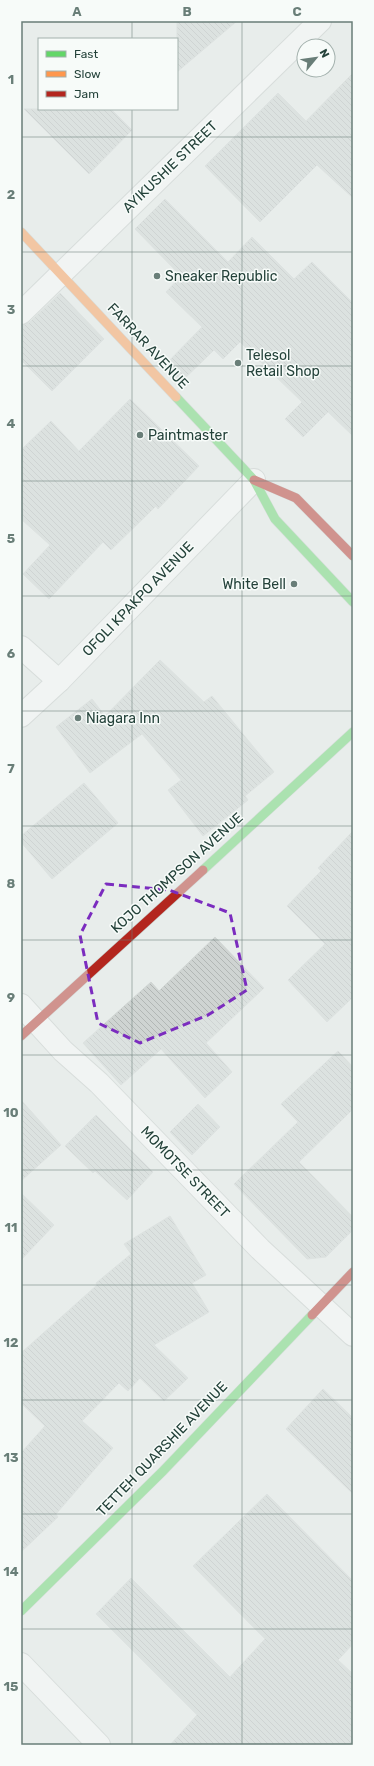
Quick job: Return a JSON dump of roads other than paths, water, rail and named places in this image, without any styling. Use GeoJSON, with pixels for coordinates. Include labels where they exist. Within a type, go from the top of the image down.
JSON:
{"type":"FeatureCollection","features":[{"type":"Feature","properties":{"kind":"main road","name":"FARRAR AVENUE"},"geometry":{"type":"LineString","coordinates":[[21,232],[254,480],[275,519],[353,602]]}},
{"type":"Feature","properties":{"kind":"main road","name":"FARRAR AVENUE"},"geometry":{"type":"LineString","coordinates":[[254,480],[296,498],[353,556]]}},
{"type":"Feature","properties":{"kind":"main road","name":"KOJO THOMPSON AVENUE"},"geometry":{"type":"LineString","coordinates":[[21,1036],[36,1020],[353,732]]}},
{"type":"Feature","properties":{"kind":"main road","name":"TETTEH QUARSHIE AVENUE"},"geometry":{"type":"LineString","coordinates":[[21,1611],[163,1471],[353,1272]]}},
{"type":"Feature","properties":{"kind":"street","name":"AYIKUSHIE STREET"},"geometry":{"type":"LineString","coordinates":[[21,313],[60,273],[320,21]]}},
{"type":"Feature","properties":{"kind":"street","name":"OFOLI KPAKPO AVENUE"},"geometry":{"type":"LineString","coordinates":[[21,716],[59,681],[254,480]]}},
{"type":"Feature","properties":{"kind":"street"},"geometry":{"type":"LineString","coordinates":[[21,646],[59,681]]}},
{"type":"Feature","properties":{"kind":"street","name":"MOMOTSE STREET"},"geometry":{"type":"LineString","coordinates":[[21,1005],[36,1020],[62,1051],[99,1083],[260,1249],[353,1335]]}},
{"type":"Feature","properties":{"kind":"street"},"geometry":{"type":"LineString","coordinates":[[21,1664],[99,1745]]}},
{"type":"Feature","properties":{"kind":"place","name":"Sneaker Republic"},"geometry":{"type":"Point","coordinates":[157,276]}},
{"type":"Feature","properties":{"kind":"place","name":"Telesol Retail Shop"},"geometry":{"type":"Point","coordinates":[238,363]}},
{"type":"Feature","properties":{"kind":"place","name":"Paintmaster"},"geometry":{"type":"Point","coordinates":[140,435]}},
{"type":"Feature","properties":{"kind":"place","name":"White Bell"},"geometry":{"type":"Point","coordinates":[294,584]}},
{"type":"Feature","properties":{"kind":"place","name":"Niagara Inn"},"geometry":{"type":"Point","coordinates":[78,718]}}]}
